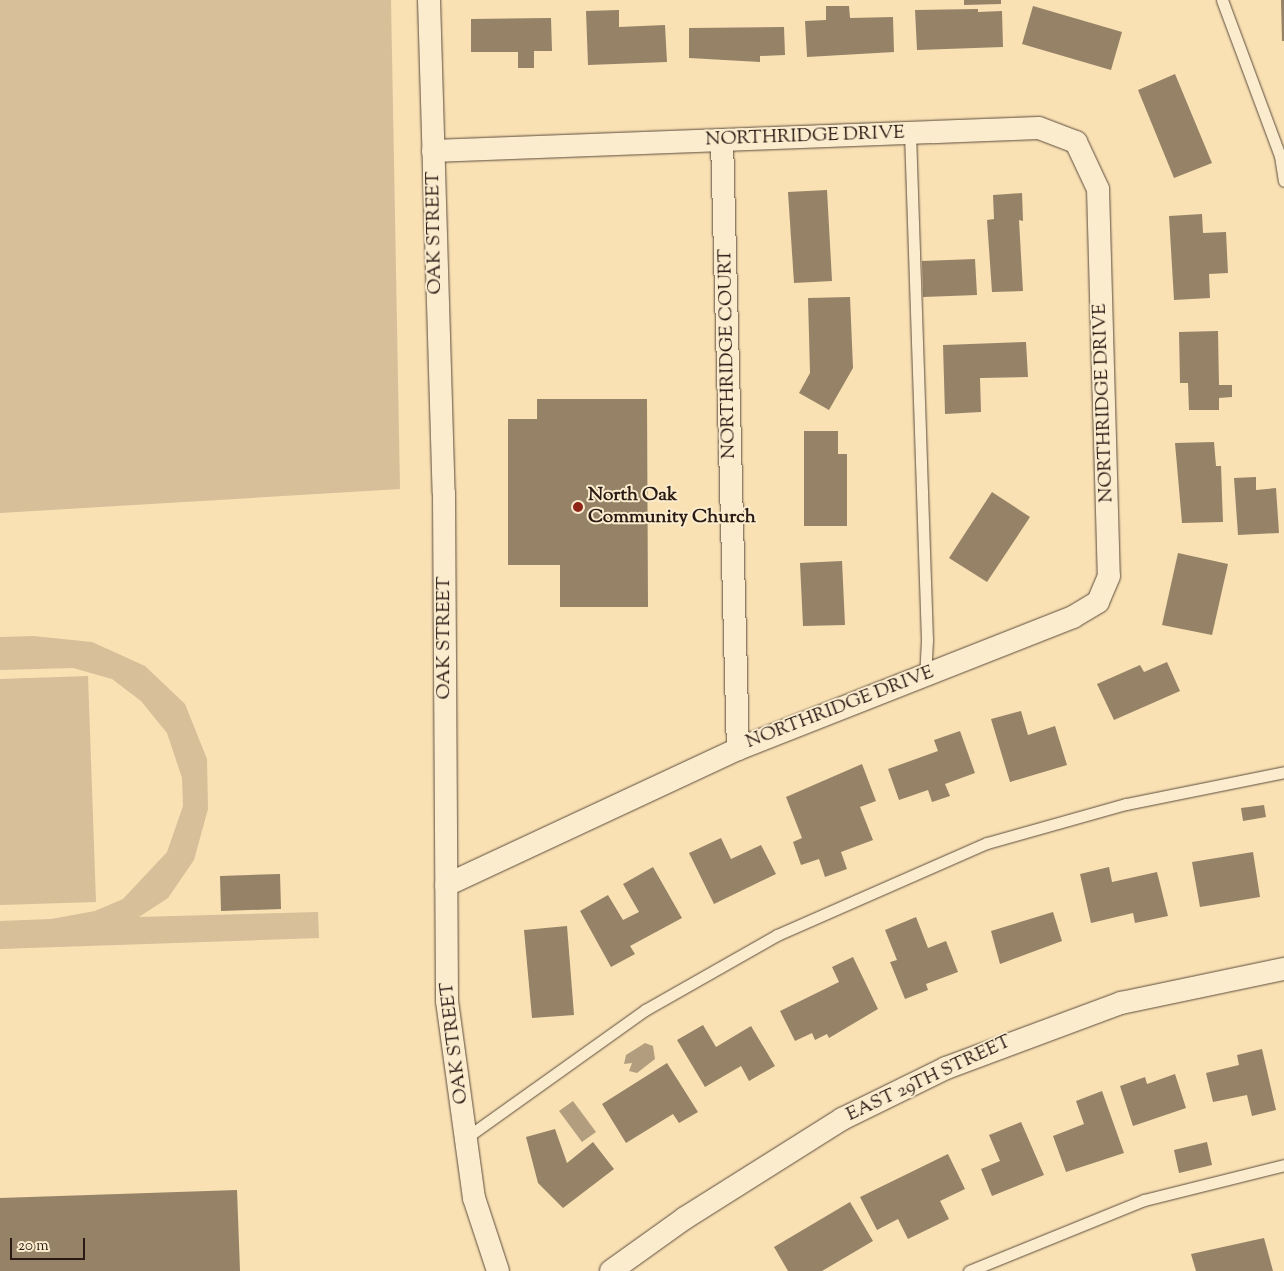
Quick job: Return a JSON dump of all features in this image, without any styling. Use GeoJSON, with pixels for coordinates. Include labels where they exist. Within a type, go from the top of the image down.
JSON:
{"type":"FeatureCollection","features":[{"type":"Feature","properties":{"kind":"street","name":"OAK STREET"},"geometry":{"type":"LineString","coordinates":[[429,0],[444,493],[447,1001],[474,1198],[498,1271]]}},
{"type":"Feature","properties":{"kind":"street","name":"NORTHRIDGE DRIVE"},"geometry":{"type":"LineString","coordinates":[[433,151],[1039,128],[1076,142],[1098,190],[1109,576],[1098,602],[1073,616],[738,749],[446,885]]}},
{"type":"Feature","properties":{"kind":"street","name":"NORTHRIDGE COURT"},"geometry":{"type":"LineString","coordinates":[[722,140],[738,749]]}},
{"type":"Feature","properties":{"kind":"street","name":"EAST 29TH STREET"},"geometry":{"type":"LineString","coordinates":[[611,1271],[685,1218],[842,1119],[946,1068],[1121,1003],[1284,969]]}},
{"type":"Feature","properties":{"kind":"lane"},"geometry":{"type":"LineString","coordinates":[[1222,0],[1280,156],[1284,181]]}},
{"type":"Feature","properties":{"kind":"lane"},"geometry":{"type":"LineString","coordinates":[[910,133],[927,640],[925,675]]}},
{"type":"Feature","properties":{"kind":"lane"},"geometry":{"type":"LineString","coordinates":[[467,1137],[645,1010],[777,935],[987,843],[1126,804],[1284,772]]}},
{"type":"Feature","properties":{"kind":"lane"},"geometry":{"type":"LineString","coordinates":[[969,1271],[1144,1200],[1284,1165]]}},
{"type":"Feature","properties":{"kind":"shaded area"},"geometry":{"type":"Polygon","coordinates":[[[0,0],[391,0],[400,489],[0,513],[0,0]]]}},
{"type":"Feature","properties":{"kind":"shaded area"},"geometry":{"type":"Polygon","coordinates":[[[33,636],[92,642],[145,666],[185,704],[207,759],[208,809],[194,860],[168,898],[139,917],[318,912],[319,938],[0,949],[0,921],[51,919],[95,911],[123,899],[167,852],[183,806],[182,778],[167,733],[141,701],[112,679],[73,668],[0,670],[0,637],[33,636]]]}},
{"type":"Feature","properties":{"kind":"shaded area"},"geometry":{"type":"Polygon","coordinates":[[[88,676],[96,902],[0,905],[0,679],[88,676]]]}},
{"type":"Feature","properties":{"kind":"shaded area"},"geometry":{"type":"Polygon","coordinates":[[[645,1043],[653,1046],[655,1059],[637,1073],[629,1071],[632,1063],[624,1064],[626,1055],[645,1043]]]}},
{"type":"Feature","properties":{"kind":"shaded area"},"geometry":{"type":"Polygon","coordinates":[[[573,1101],[596,1132],[582,1142],[559,1111],[573,1101]]]}},
{"type":"Feature","properties":{"kind":"building"},"geometry":{"type":"Polygon","coordinates":[[[964,0],[1001,0],[1001,4],[964,5],[964,0]]]}},
{"type":"Feature","properties":{"kind":"building"},"geometry":{"type":"Polygon","coordinates":[[[1281,0],[1284,0],[1284,41],[1282,41],[1281,0]]]}},
{"type":"Feature","properties":{"kind":"building"},"geometry":{"type":"Polygon","coordinates":[[[826,6],[849,6],[850,18],[893,17],[894,52],[807,57],[805,21],[826,20],[826,6]]]}},
{"type":"Feature","properties":{"kind":"building"},"geometry":{"type":"Polygon","coordinates":[[[1033,6],[1122,32],[1111,70],[1022,44],[1033,6]]]}},
{"type":"Feature","properties":{"kind":"building"},"geometry":{"type":"Polygon","coordinates":[[[978,9],[978,12],[1002,11],[1003,47],[917,50],[915,10],[978,9]]]}},
{"type":"Feature","properties":{"kind":"building"},"geometry":{"type":"Polygon","coordinates":[[[619,10],[619,27],[665,25],[667,62],[588,65],[586,11],[619,10]]]}},
{"type":"Feature","properties":{"kind":"building"},"geometry":{"type":"Polygon","coordinates":[[[551,18],[552,51],[534,51],[534,68],[518,68],[518,52],[471,52],[471,19],[551,18]]]}},
{"type":"Feature","properties":{"kind":"building"},"geometry":{"type":"Polygon","coordinates":[[[784,27],[785,55],[760,56],[760,62],[689,58],[689,28],[784,27]]]}},
{"type":"Feature","properties":{"kind":"building"},"geometry":{"type":"Polygon","coordinates":[[[1175,74],[1212,163],[1174,178],[1138,90],[1175,74]]]}},
{"type":"Feature","properties":{"kind":"building"},"geometry":{"type":"Polygon","coordinates":[[[827,190],[832,281],[794,283],[788,192],[827,190]]]}},
{"type":"Feature","properties":{"kind":"building"},"geometry":{"type":"Polygon","coordinates":[[[1022,193],[1023,221],[1019,220],[1023,291],[992,292],[987,220],[994,219],[993,195],[1022,193]]]}},
{"type":"Feature","properties":{"kind":"building"},"geometry":{"type":"Polygon","coordinates":[[[1202,214],[1203,233],[1226,232],[1228,273],[1209,274],[1210,298],[1174,300],[1169,216],[1202,214]]]}},
{"type":"Feature","properties":{"kind":"building"},"geometry":{"type":"Polygon","coordinates":[[[975,259],[977,295],[923,297],[922,261],[975,259]]]}},
{"type":"Feature","properties":{"kind":"building"},"geometry":{"type":"Polygon","coordinates":[[[850,297],[853,368],[829,410],[799,393],[810,373],[808,298],[850,297]]]}},
{"type":"Feature","properties":{"kind":"building"},"geometry":{"type":"Polygon","coordinates":[[[1218,331],[1219,385],[1232,385],[1232,397],[1219,398],[1219,410],[1189,410],[1188,383],[1180,383],[1179,332],[1218,331]]]}},
{"type":"Feature","properties":{"kind":"building"},"geometry":{"type":"Polygon","coordinates":[[[1026,342],[1028,377],[980,378],[981,412],[945,414],[943,345],[1026,342]]]}},
{"type":"Feature","properties":{"kind":"building","name":"North Oak Community Church"},"geometry":{"type":"Polygon","coordinates":[[[537,399],[647,399],[648,607],[560,607],[560,565],[508,565],[508,419],[537,419],[537,399]]]}},
{"type":"Feature","properties":{"kind":"building"},"geometry":{"type":"Polygon","coordinates":[[[804,431],[838,431],[838,454],[847,454],[847,526],[804,526],[804,431]]]}},
{"type":"Feature","properties":{"kind":"building"},"geometry":{"type":"Polygon","coordinates":[[[1214,442],[1216,466],[1221,466],[1223,522],[1182,523],[1175,443],[1214,442]]]}},
{"type":"Feature","properties":{"kind":"building"},"geometry":{"type":"Polygon","coordinates":[[[1256,477],[1256,490],[1276,488],[1279,533],[1238,535],[1234,478],[1256,477]]]}},
{"type":"Feature","properties":{"kind":"building"},"geometry":{"type":"Polygon","coordinates":[[[992,492],[1030,517],[987,582],[949,558],[992,492]]]}},
{"type":"Feature","properties":{"kind":"building"},"geometry":{"type":"Polygon","coordinates":[[[1178,553],[1228,564],[1212,635],[1162,625],[1178,553]]]}},
{"type":"Feature","properties":{"kind":"building"},"geometry":{"type":"Polygon","coordinates":[[[842,561],[845,625],[803,626],[800,563],[842,561]]]}},
{"type":"Feature","properties":{"kind":"building"},"geometry":{"type":"Polygon","coordinates":[[[1167,662],[1180,691],[1114,720],[1097,684],[1140,665],[1144,672],[1167,662]]]}},
{"type":"Feature","properties":{"kind":"building"},"geometry":{"type":"Polygon","coordinates":[[[1021,711],[1028,735],[1055,726],[1067,765],[1010,782],[991,719],[1021,711]]]}},
{"type":"Feature","properties":{"kind":"building"},"geometry":{"type":"Polygon","coordinates":[[[960,731],[975,773],[945,784],[950,796],[932,802],[928,790],[899,800],[888,769],[938,751],[934,740],[960,731]]]}},
{"type":"Feature","properties":{"kind":"building"},"geometry":{"type":"Polygon","coordinates":[[[862,764],[876,801],[860,807],[873,840],[841,852],[847,869],[825,877],[819,859],[801,865],[793,842],[802,838],[786,797],[862,764]]]}},
{"type":"Feature","properties":{"kind":"building"},"geometry":{"type":"Polygon","coordinates":[[[1264,805],[1266,817],[1243,821],[1241,808],[1264,805]]]}},
{"type":"Feature","properties":{"kind":"building"},"geometry":{"type":"Polygon","coordinates":[[[721,838],[731,859],[761,845],[776,874],[714,904],[689,853],[721,838]]]}},
{"type":"Feature","properties":{"kind":"building"},"geometry":{"type":"Polygon","coordinates":[[[1253,852],[1260,897],[1200,907],[1192,862],[1253,852]]]}},
{"type":"Feature","properties":{"kind":"building"},"geometry":{"type":"Polygon","coordinates":[[[653,867],[682,918],[630,946],[635,954],[611,967],[580,911],[608,895],[623,920],[639,912],[623,884],[653,867]]]}},
{"type":"Feature","properties":{"kind":"building"},"geometry":{"type":"Polygon","coordinates":[[[1109,867],[1112,882],[1157,872],[1168,916],[1135,923],[1133,913],[1091,923],[1080,874],[1109,867]]]}},
{"type":"Feature","properties":{"kind":"building"},"geometry":{"type":"Polygon","coordinates":[[[280,874],[281,909],[221,911],[220,876],[280,874]]]}},
{"type":"Feature","properties":{"kind":"building"},"geometry":{"type":"Polygon","coordinates":[[[1053,912],[1062,941],[1000,964],[991,931],[1053,912]]]}},
{"type":"Feature","properties":{"kind":"building"},"geometry":{"type":"Polygon","coordinates":[[[916,917],[928,948],[946,941],[958,972],[926,984],[928,990],[905,999],[890,962],[897,960],[885,930],[916,917]]]}},
{"type":"Feature","properties":{"kind":"building"},"geometry":{"type":"Polygon","coordinates":[[[567,926],[574,1015],[532,1018],[524,930],[567,926]]]}},
{"type":"Feature","properties":{"kind":"building"},"geometry":{"type":"Polygon","coordinates":[[[853,957],[878,1009],[829,1038],[827,1034],[815,1040],[812,1033],[795,1041],[780,1011],[839,982],[832,967],[853,957]]]}},
{"type":"Feature","properties":{"kind":"building"},"geometry":{"type":"Polygon","coordinates":[[[703,1025],[716,1047],[751,1026],[775,1066],[749,1081],[741,1066],[705,1087],[677,1040],[703,1025]]]}},
{"type":"Feature","properties":{"kind":"building"},"geometry":{"type":"Polygon","coordinates":[[[1262,1049],[1276,1110],[1252,1116],[1247,1095],[1213,1102],[1206,1073],[1239,1065],[1237,1055],[1262,1049]]]}},
{"type":"Feature","properties":{"kind":"building"},"geometry":{"type":"Polygon","coordinates":[[[667,1063],[698,1112],[679,1123],[673,1114],[626,1143],[602,1104],[667,1063]]]}},
{"type":"Feature","properties":{"kind":"building"},"geometry":{"type":"Polygon","coordinates":[[[1175,1074],[1186,1108],[1133,1126],[1120,1086],[1145,1077],[1147,1084],[1175,1074]]]}},
{"type":"Feature","properties":{"kind":"building"},"geometry":{"type":"Polygon","coordinates":[[[1102,1091],[1124,1153],[1066,1172],[1053,1136],[1084,1124],[1076,1101],[1102,1091]]]}},
{"type":"Feature","properties":{"kind":"building"},"geometry":{"type":"Polygon","coordinates":[[[1021,1122],[1044,1175],[992,1196],[981,1169],[1000,1161],[989,1135],[1021,1122]]]}},
{"type":"Feature","properties":{"kind":"building"},"geometry":{"type":"Polygon","coordinates":[[[555,1129],[567,1163],[593,1142],[614,1169],[563,1208],[538,1183],[526,1137],[555,1129]]]}},
{"type":"Feature","properties":{"kind":"building"},"geometry":{"type":"Polygon","coordinates":[[[1207,1142],[1212,1165],[1179,1173],[1174,1150],[1207,1142]]]}},
{"type":"Feature","properties":{"kind":"building"},"geometry":{"type":"Polygon","coordinates":[[[948,1154],[965,1189],[940,1201],[949,1219],[908,1239],[898,1219],[877,1230],[860,1197],[948,1154]]]}},
{"type":"Feature","properties":{"kind":"building"},"geometry":{"type":"Polygon","coordinates":[[[237,1190],[240,1271],[0,1271],[0,1198],[237,1190]]]}},
{"type":"Feature","properties":{"kind":"building"},"geometry":{"type":"Polygon","coordinates":[[[850,1202],[873,1241],[822,1271],[788,1271],[774,1247],[850,1202]]]}},
{"type":"Feature","properties":{"kind":"building"},"geometry":{"type":"Polygon","coordinates":[[[1264,1238],[1273,1271],[1196,1271],[1191,1254],[1264,1238]]]}},
{"type":"Feature","properties":{"kind":"place","name":"North Oak Community Church"},"geometry":{"type":"Point","coordinates":[578,507]}}]}
